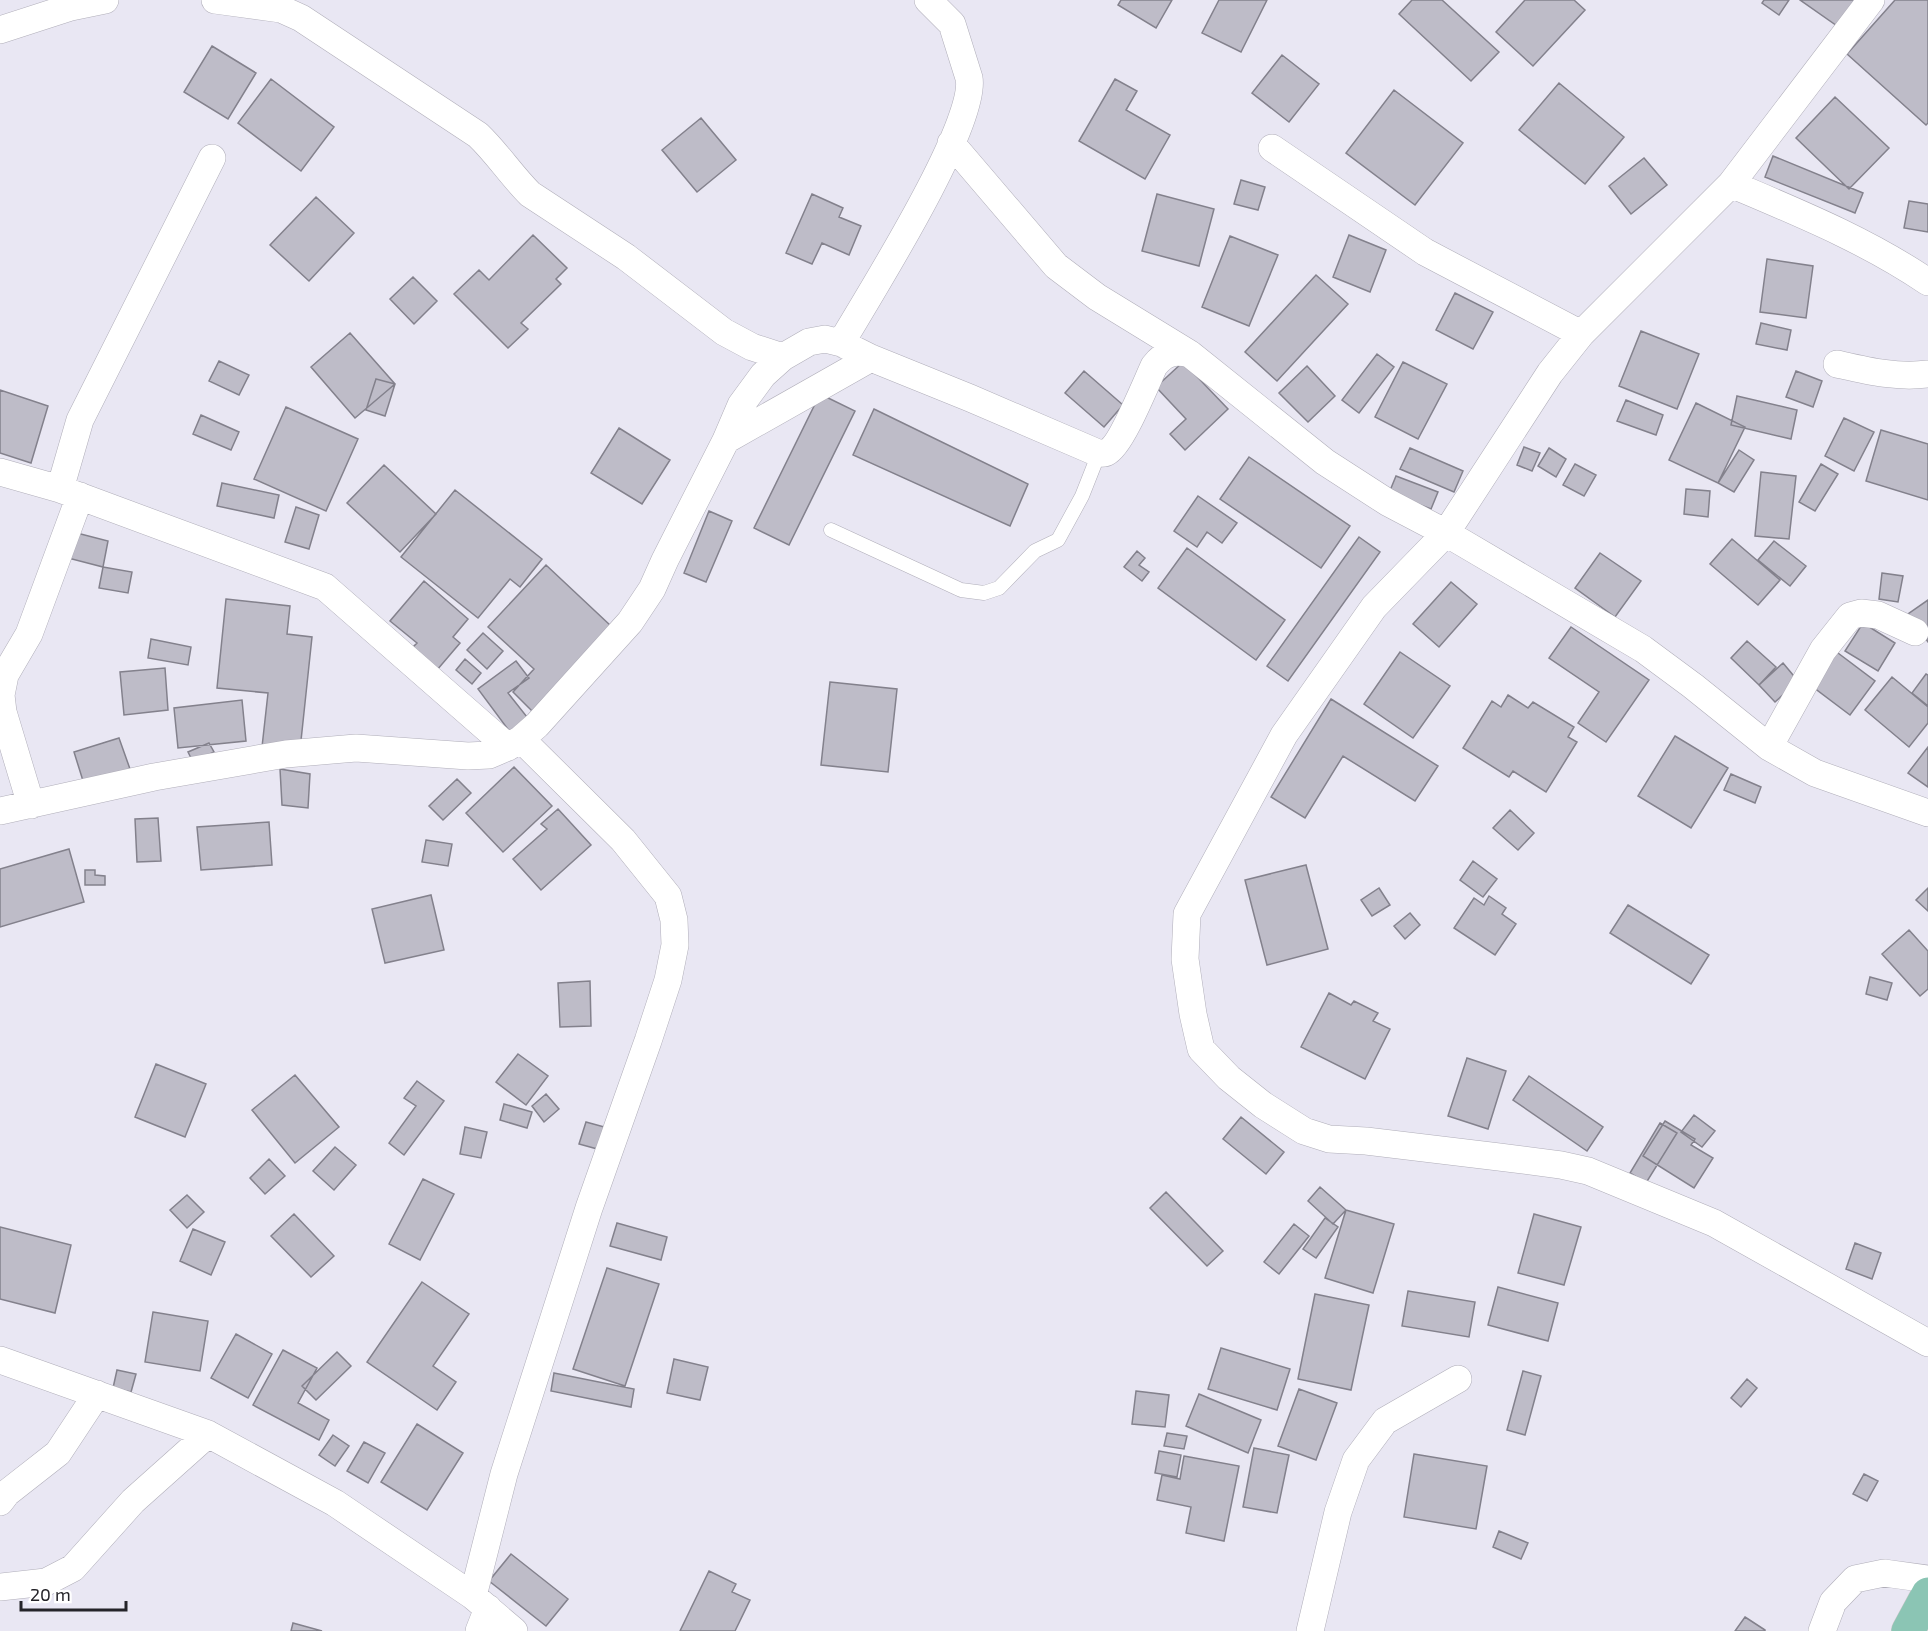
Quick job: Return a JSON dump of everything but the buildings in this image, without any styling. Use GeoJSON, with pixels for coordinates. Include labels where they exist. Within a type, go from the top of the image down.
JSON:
{"type":"FeatureCollection","features":[{"type":"Feature","properties":{"kind":"street"},"geometry":{"type":"LineString","coordinates":[[0,30],[71,7],[105,0]]}},
{"type":"Feature","properties":{"kind":"street"},"geometry":{"type":"LineString","coordinates":[[215,0],[281,9],[301,18],[478,135],[490,146],[516,181],[530,194],[626,257],[724,332],[752,347],[783,357]]}},
{"type":"Feature","properties":{"kind":"street"},"geometry":{"type":"LineString","coordinates":[[841,343],[916,214],[951,143],[971,87],[952,24],[928,0]]}},
{"type":"Feature","properties":{"kind":"street"},"geometry":{"type":"LineString","coordinates":[[1870,0],[1731,184],[1581,334],[1550,373],[1446,532],[1374,607],[1284,735],[1186,914],[1185,959],[1201,1049],[1228,1078],[1263,1105],[1315,1136],[1499,1157],[1588,1171],[1714,1223],[1928,1342]]}},
{"type":"Feature","properties":{"kind":"street"},"geometry":{"type":"LineString","coordinates":[[951,143],[1056,266],[1097,297],[1190,354],[1325,462],[1387,502],[1446,532],[1643,649],[1769,747],[1815,773],[1928,813]]}},
{"type":"Feature","properties":{"kind":"street"},"geometry":{"type":"LineString","coordinates":[[1272,148],[1425,252],[1581,334]]}},
{"type":"Feature","properties":{"kind":"street"},"geometry":{"type":"LineString","coordinates":[[31,805],[3,711],[1,695],[4,675],[29,634],[70,492],[80,420],[212,158]]}},
{"type":"Feature","properties":{"kind":"street"},"geometry":{"type":"LineString","coordinates":[[1731,184],[1851,237],[1896,261],[1928,282]]}},
{"type":"Feature","properties":{"kind":"street"},"geometry":{"type":"LineString","coordinates":[[0,811],[154,777],[286,754],[356,748],[468,756],[489,755],[515,743],[537,725],[630,622],[652,589],[741,405],[764,375],[783,357],[809,342],[825,339],[841,343],[871,358],[1100,453],[1107,453],[1125,429],[1154,366],[1159,360],[1172,352],[1190,354]]}},
{"type":"Feature","properties":{"kind":"street"},"geometry":{"type":"LineString","coordinates":[[726,440],[871,358]]}},
{"type":"Feature","properties":{"kind":"street"},"geometry":{"type":"LineString","coordinates":[[1837,364],[1887,375],[1928,374]]}},
{"type":"Feature","properties":{"kind":"street"},"geometry":{"type":"LineString","coordinates":[[0,472],[70,492],[325,587],[515,743],[623,840],[668,896],[674,920],[675,945],[668,980],[589,1208],[504,1474],[480,1611]]}},
{"type":"Feature","properties":{"kind":"street"},"geometry":{"type":"LineString","coordinates":[[1769,747],[1823,650],[1850,616],[1861,613],[1878,615],[1915,632]]}},
{"type":"Feature","properties":{"kind":"street"},"geometry":{"type":"LineString","coordinates":[[0,1359],[207,1434],[335,1503],[480,1611],[514,1631]]}},
{"type":"Feature","properties":{"kind":"street"},"geometry":{"type":"LineString","coordinates":[[1314,1630],[1338,1512],[1356,1460],[1385,1421],[1458,1378]]}},
{"type":"Feature","properties":{"kind":"street"},"geometry":{"type":"LineString","coordinates":[[0,1502],[7,1493],[58,1453],[98,1394]]}},
{"type":"Feature","properties":{"kind":"street"},"geometry":{"type":"LineString","coordinates":[[0,1587],[46,1582],[73,1568],[133,1502],[207,1434]]}},
{"type":"Feature","properties":{"kind":"street"},"geometry":{"type":"LineString","coordinates":[[1822,1631],[1833,1602],[1855,1579],[1884,1573],[1923,1603]]}},
{"type":"Feature","properties":{"kind":"lane"},"geometry":{"type":"LineString","coordinates":[[831,530],[961,590],[984,593],[999,588],[1035,551],[1058,540],[1082,496],[1100,453]]}}]}
